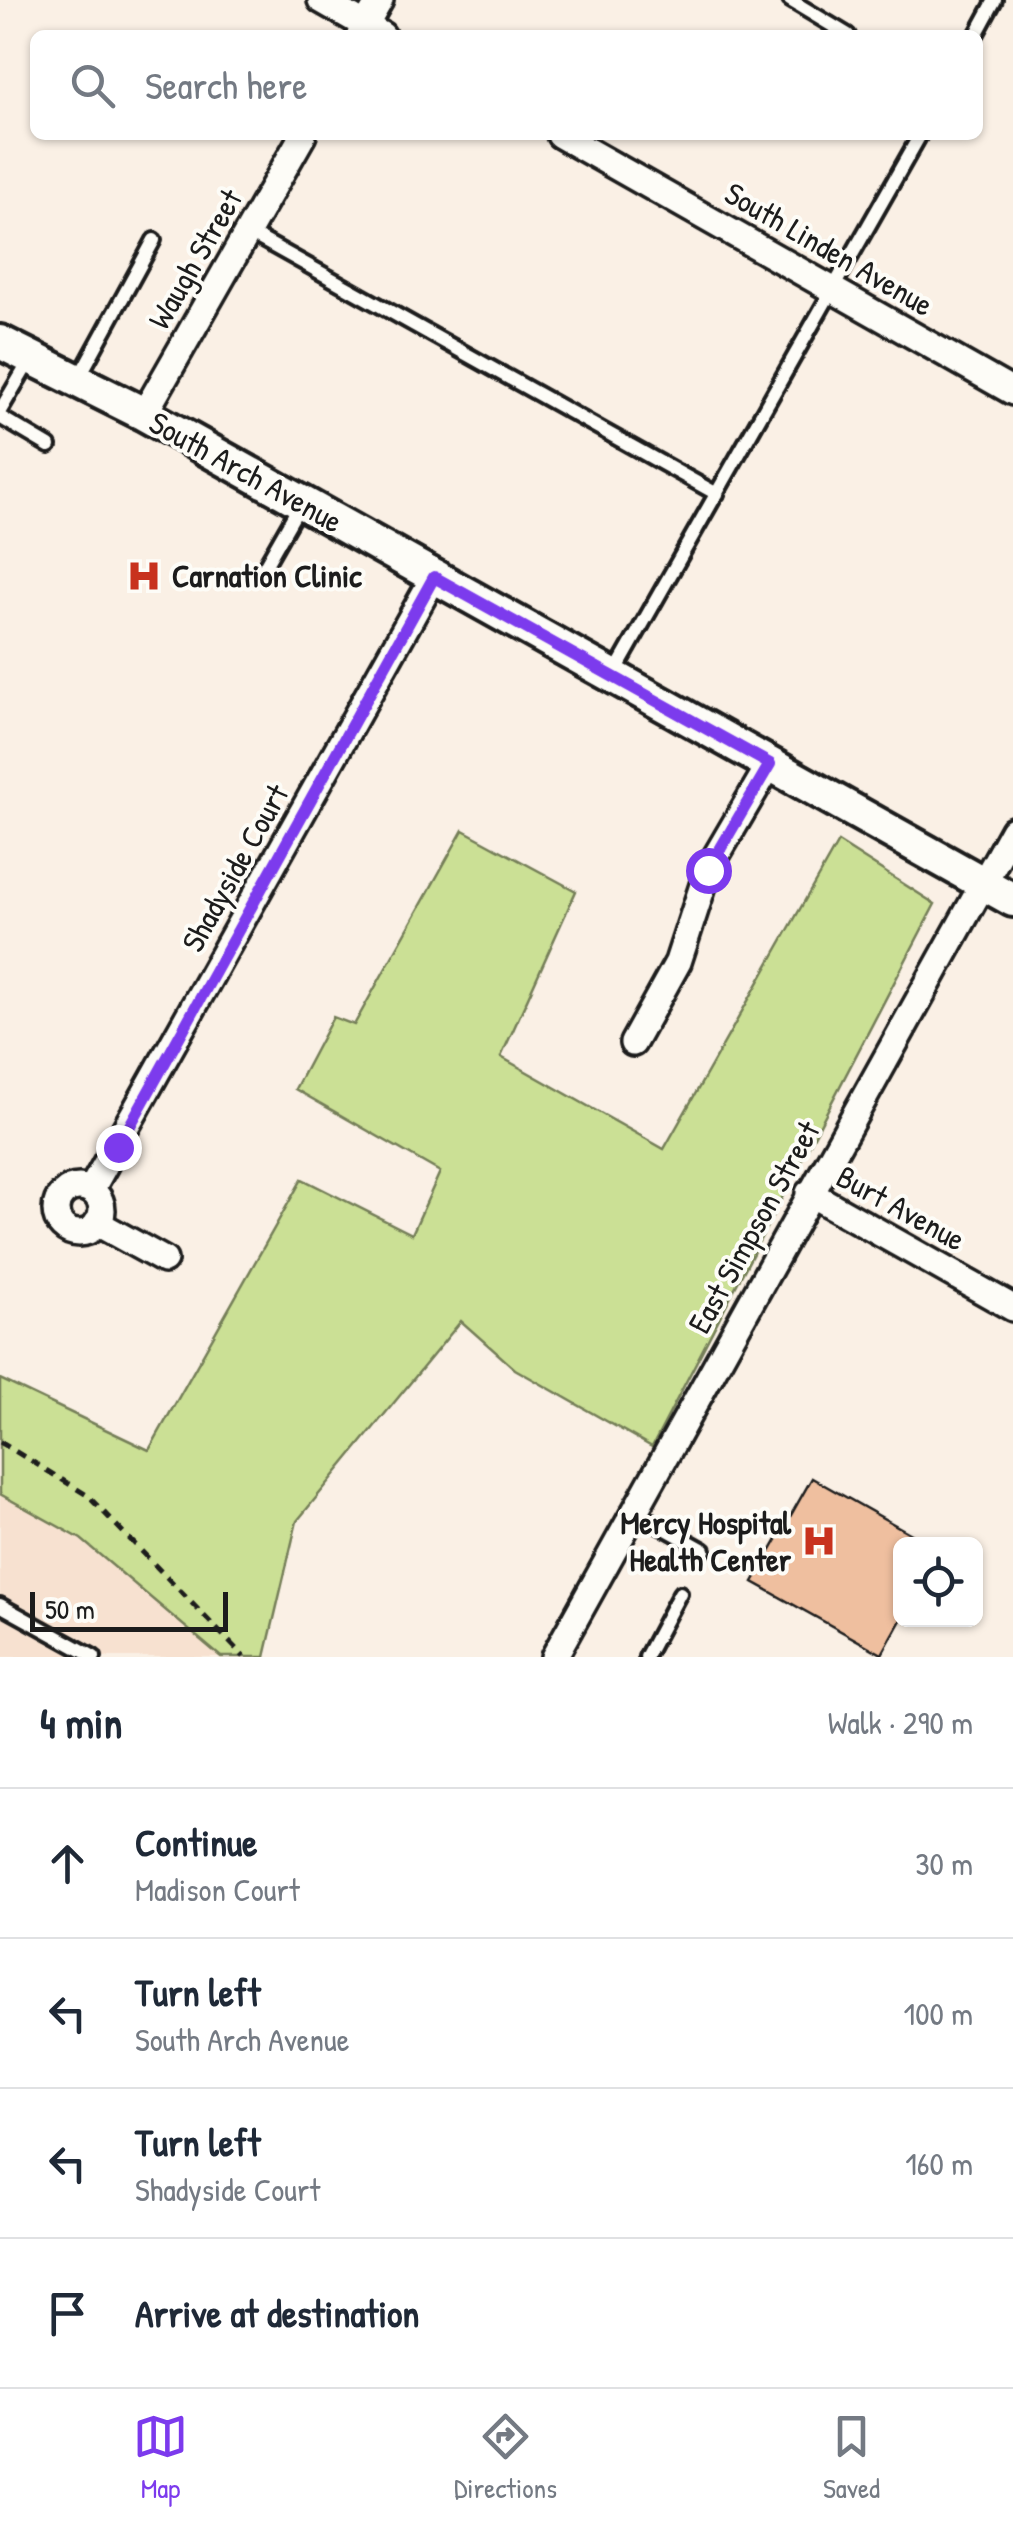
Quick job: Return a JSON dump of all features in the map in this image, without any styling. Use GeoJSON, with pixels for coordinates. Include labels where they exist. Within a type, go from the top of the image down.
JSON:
{"type":"FeatureCollection","features":[{"type":"Feature","properties":{"kind":"street"},"geometry":{"type":"LineString","coordinates":[[321,0],[366,30]]}},
{"type":"Feature","properties":{"kind":"street"},"geometry":{"type":"LineString","coordinates":[[370,30],[380,0]]}},
{"type":"Feature","properties":{"kind":"street","name":"Waugh Street"},"geometry":{"type":"LineString","coordinates":[[144,414],[300,140]]}},
{"type":"Feature","properties":{"kind":"street","name":"South Linden Avenue"},"geometry":{"type":"LineString","coordinates":[[569,140],[1013,392]]}},
{"type":"Feature","properties":{"kind":"street","name":"South Arch Avenue"},"geometry":{"type":"LineString","coordinates":[[0,342],[144,414],[1013,900]]}},
{"type":"Feature","properties":{"kind":"street","name":"Shadyside Court"},"geometry":{"type":"LineString","coordinates":[[97,1223],[90,1231],[65,1229],[55,1213],[58,1202],[67,1190],[91,1190],[434,577]]}},
{"type":"Feature","properties":{"kind":"street"},"geometry":{"type":"LineString","coordinates":[[633,1043],[678,962],[708,870],[770,764]]}},
{"type":"Feature","properties":{"kind":"street","name":"East Simpson Street"},"geometry":{"type":"LineString","coordinates":[[554,1657],[1013,830]]}},
{"type":"Feature","properties":{"kind":"street"},"geometry":{"type":"LineString","coordinates":[[91,1190],[98,1198],[101,1212],[97,1223],[164,1260]]}},
{"type":"Feature","properties":{"kind":"street","name":"Burt Avenue"},"geometry":{"type":"LineString","coordinates":[[809,1193],[1013,1308]]}},
{"type":"Feature","properties":{"kind":"lane"},"geometry":{"type":"LineString","coordinates":[[790,0],[840,30]]}},
{"type":"Feature","properties":{"kind":"lane"},"geometry":{"type":"LineString","coordinates":[[979,30],[995,0]]}},
{"type":"Feature","properties":{"kind":"lane"},"geometry":{"type":"LineString","coordinates":[[613,676],[917,140]]}},
{"type":"Feature","properties":{"kind":"lane"},"geometry":{"type":"LineString","coordinates":[[248,232],[718,494]]}},
{"type":"Feature","properties":{"kind":"lane"},"geometry":{"type":"LineString","coordinates":[[77,381],[154,240]]}},
{"type":"Feature","properties":{"kind":"lane"},"geometry":{"type":"LineString","coordinates":[[31,358],[0,414],[49,446]]}},
{"type":"Feature","properties":{"kind":"lane"},"geometry":{"type":"LineString","coordinates":[[265,566],[301,502]]}},
{"type":"Feature","properties":{"kind":"lane"},"geometry":{"type":"LineString","coordinates":[[634,1511],[704,1550]]}},
{"type":"Feature","properties":{"kind":"lane"},"geometry":{"type":"LineString","coordinates":[[646,1657],[680,1593]]}},
{"type":"Feature","properties":{"kind":"lane"},"geometry":{"type":"LineString","coordinates":[[0,1605],[94,1657]]}},
{"type":"Feature","properties":{"kind":"path"},"geometry":{"type":"LineString","coordinates":[[0,1442],[87,1495],[244,1657]]}},
{"type":"Feature","properties":{"kind":"shaded area"},"geometry":{"type":"Polygon","coordinates":[[[0,1494],[81,1539],[221,1657],[0,1657],[0,1494]]]}},
{"type":"Feature","properties":{"kind":"green space"},"geometry":{"type":"Polygon","coordinates":[[[463,830],[576,891],[501,1057],[664,1149],[838,842],[935,904],[652,1447],[515,1369],[461,1321],[297,1521],[265,1657],[221,1657],[81,1539],[0,1494],[0,1379],[149,1450],[302,1179],[412,1234],[440,1172],[295,1089],[333,1017],[354,1025],[463,830]]]}},
{"type":"Feature","properties":{"kind":"building"},"geometry":{"type":"Polygon","coordinates":[[[812,1478],[917,1537],[893,1537],[893,1627],[897,1627],[882,1654],[753,1582],[812,1478]]]}},
{"type":"Feature","properties":{"kind":"place","name":"Carnation Clinic"},"geometry":{"type":"Point","coordinates":[144,576]}},
{"type":"Feature","properties":{"kind":"place","name":"Mercy Hospital Health Center"},"geometry":{"type":"Point","coordinates":[819,1541]}},
{"type":"Feature","properties":{"kind":"route"},"geometry":{"type":"LineString","coordinates":[[118,1147],[434,577],[770,764],[708,870]]}}]}
